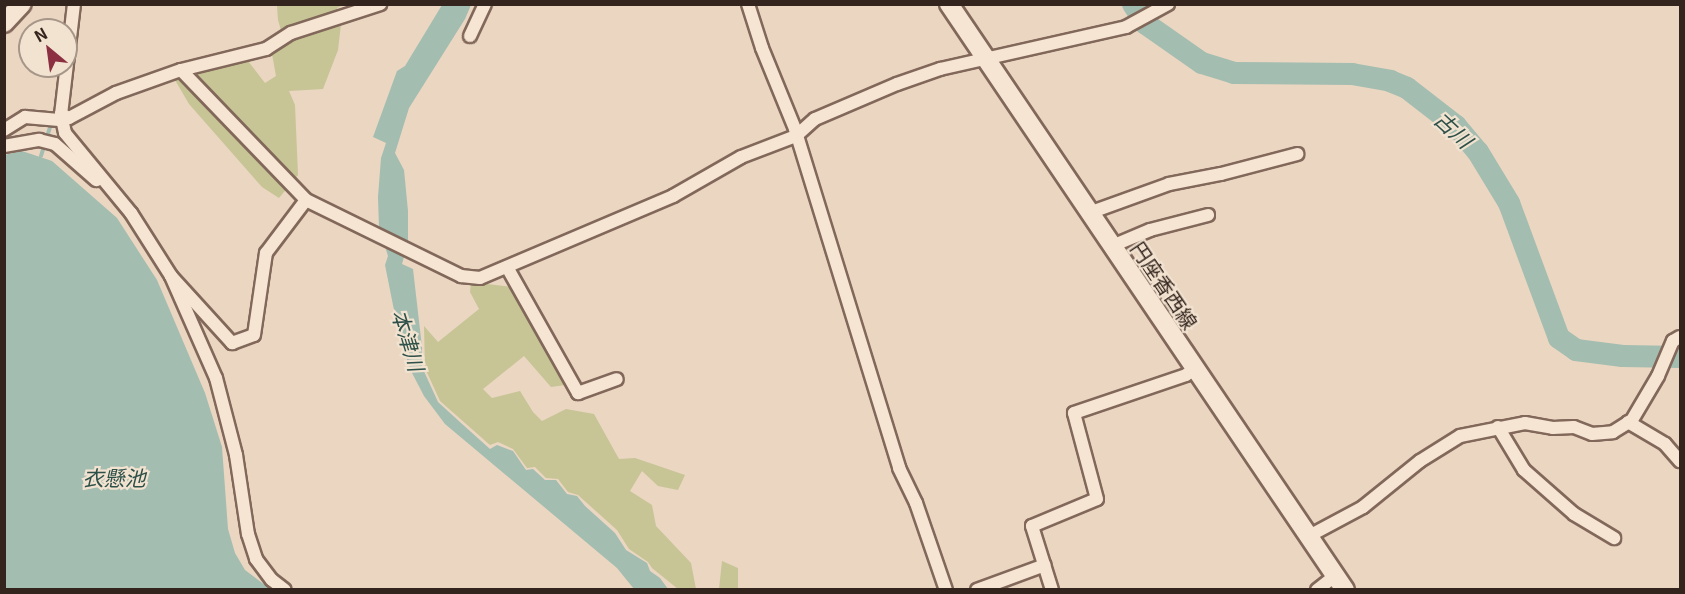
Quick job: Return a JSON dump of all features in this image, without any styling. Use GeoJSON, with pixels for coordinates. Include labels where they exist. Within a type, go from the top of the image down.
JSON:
{"type":"FeatureCollection","features":[{"type":"Feature","properties":{"kind":"main road"},"geometry":{"type":"LineString","coordinates":[[4,23],[22,4]]}},
{"type":"Feature","properties":{"kind":"main road","name":"円座香西線"},"geometry":{"type":"LineString","coordinates":[[949,4],[1340,583]]}},
{"type":"Feature","properties":{"kind":"street"},"geometry":{"type":"LineString","coordinates":[[74,4],[61,117],[65,133],[127,208],[171,276],[216,378],[236,455],[248,534],[256,559],[272,580],[285,590]]}},
{"type":"Feature","properties":{"kind":"street"},"geometry":{"type":"LineString","coordinates":[[4,130],[25,117],[69,118],[116,93],[181,70],[266,49],[291,33],[380,4]]}},
{"type":"Feature","properties":{"kind":"street"},"geometry":{"type":"LineString","coordinates":[[470,36],[485,4]]}},
{"type":"Feature","properties":{"kind":"street"},"geometry":{"type":"LineString","coordinates":[[748,4],[796,136],[899,468],[916,502],[946,590]]}},
{"type":"Feature","properties":{"kind":"street"},"geometry":{"type":"LineString","coordinates":[[181,70],[306,200],[461,276],[480,278],[673,196],[741,157],[796,136],[815,118],[834,110],[940,69],[1126,27],[1168,4]]}},
{"type":"Feature","properties":{"kind":"street"},"geometry":{"type":"LineString","coordinates":[[4,146],[39,140],[55,144],[127,208]]}},
{"type":"Feature","properties":{"kind":"street"},"geometry":{"type":"LineString","coordinates":[[1089,213],[1169,184],[1221,174],[1297,154]]}},
{"type":"Feature","properties":{"kind":"street"},"geometry":{"type":"LineString","coordinates":[[171,276],[232,343],[254,335],[266,253],[306,200]]}},
{"type":"Feature","properties":{"kind":"street"},"geometry":{"type":"LineString","coordinates":[[1112,246],[1150,230],[1208,215]]}},
{"type":"Feature","properties":{"kind":"street"},"geometry":{"type":"LineString","coordinates":[[507,267],[578,393],[617,379]]}},
{"type":"Feature","properties":{"kind":"street"},"geometry":{"type":"LineString","coordinates":[[1309,536],[1363,507],[1420,461],[1460,436],[1525,423],[1553,428],[1574,427],[1592,434],[1603,435],[1628,422],[1658,376],[1677,339]]}},
{"type":"Feature","properties":{"kind":"street"},"geometry":{"type":"LineString","coordinates":[[1052,590],[1032,526],[1097,499],[1074,414],[1186,375],[1194,369]]}},
{"type":"Feature","properties":{"kind":"street"},"geometry":{"type":"LineString","coordinates":[[1628,422],[1665,444],[1680,461]]}},
{"type":"Feature","properties":{"kind":"street"},"geometry":{"type":"LineString","coordinates":[[1498,427],[1524,470],[1574,514],[1614,538]]}},
{"type":"Feature","properties":{"kind":"street"},"geometry":{"type":"LineString","coordinates":[[977,590],[1045,566]]}},
{"type":"Feature","properties":{"kind":"street"},"geometry":{"type":"LineString","coordinates":[[1317,590],[1340,583]]}},
{"type":"Feature","properties":{"kind":"shaded area"},"geometry":{"type":"Polygon","coordinates":[[[277,5],[343,5],[337,8],[341,24],[338,50],[323,89],[289,91],[295,105],[298,175],[279,198],[262,187],[189,104],[175,80],[194,71],[248,61],[265,83],[276,76],[272,54],[285,44],[278,20],[277,5]]]}},
{"type":"Feature","properties":{"kind":"shaded area"},"geometry":{"type":"Polygon","coordinates":[[[471,282],[512,287],[565,385],[551,387],[524,356],[483,389],[492,398],[520,391],[533,412],[542,421],[566,409],[594,414],[619,459],[635,458],[685,475],[678,490],[658,486],[642,471],[630,491],[652,505],[656,526],[691,563],[696,589],[678,589],[648,562],[629,549],[617,530],[578,495],[568,492],[558,479],[546,478],[535,467],[527,468],[513,449],[498,442],[490,445],[440,401],[425,368],[424,326],[438,342],[479,309],[470,292],[471,282]]]}},
{"type":"Feature","properties":{"kind":"shaded area"},"geometry":{"type":"Polygon","coordinates":[[[722,561],[738,568],[738,589],[719,589],[722,561]]]}},
{"type":"Feature","properties":{"kind":"water","name":"本津川"},"geometry":{"type":"Polygon","coordinates":[[[442,5],[471,5],[465,19],[409,108],[395,153],[404,170],[408,211],[408,243],[402,264],[413,269],[422,347],[422,367],[438,402],[461,423],[490,449],[497,445],[513,451],[526,470],[533,469],[545,480],[556,480],[567,494],[577,496],[615,533],[626,550],[647,563],[650,571],[660,578],[668,589],[634,589],[617,568],[445,424],[424,396],[410,369],[398,330],[385,265],[388,256],[379,227],[378,197],[381,158],[386,143],[373,137],[397,71],[405,66],[442,5]]]}},
{"type":"Feature","properties":{"kind":"water","name":"衣懸池"},"geometry":{"type":"Polygon","coordinates":[[[22,151],[52,161],[117,218],[157,280],[205,393],[222,447],[228,529],[235,553],[245,570],[270,589],[5,589],[4,155],[22,151]]]}},
{"type":"Feature","properties":{"kind":"waterway","name":"古川"},"geometry":{"type":"LineString","coordinates":[[1133,4],[1146,24],[1202,63],[1234,73],[1352,74],[1390,81],[1407,88],[1456,126],[1478,152],[1509,203],[1559,338],[1576,350],[1623,356],[1680,357]]}},
{"type":"Feature","properties":{"kind":"waterway"},"geometry":{"type":"LineString","coordinates":[[41,156],[57,105]]}}]}
